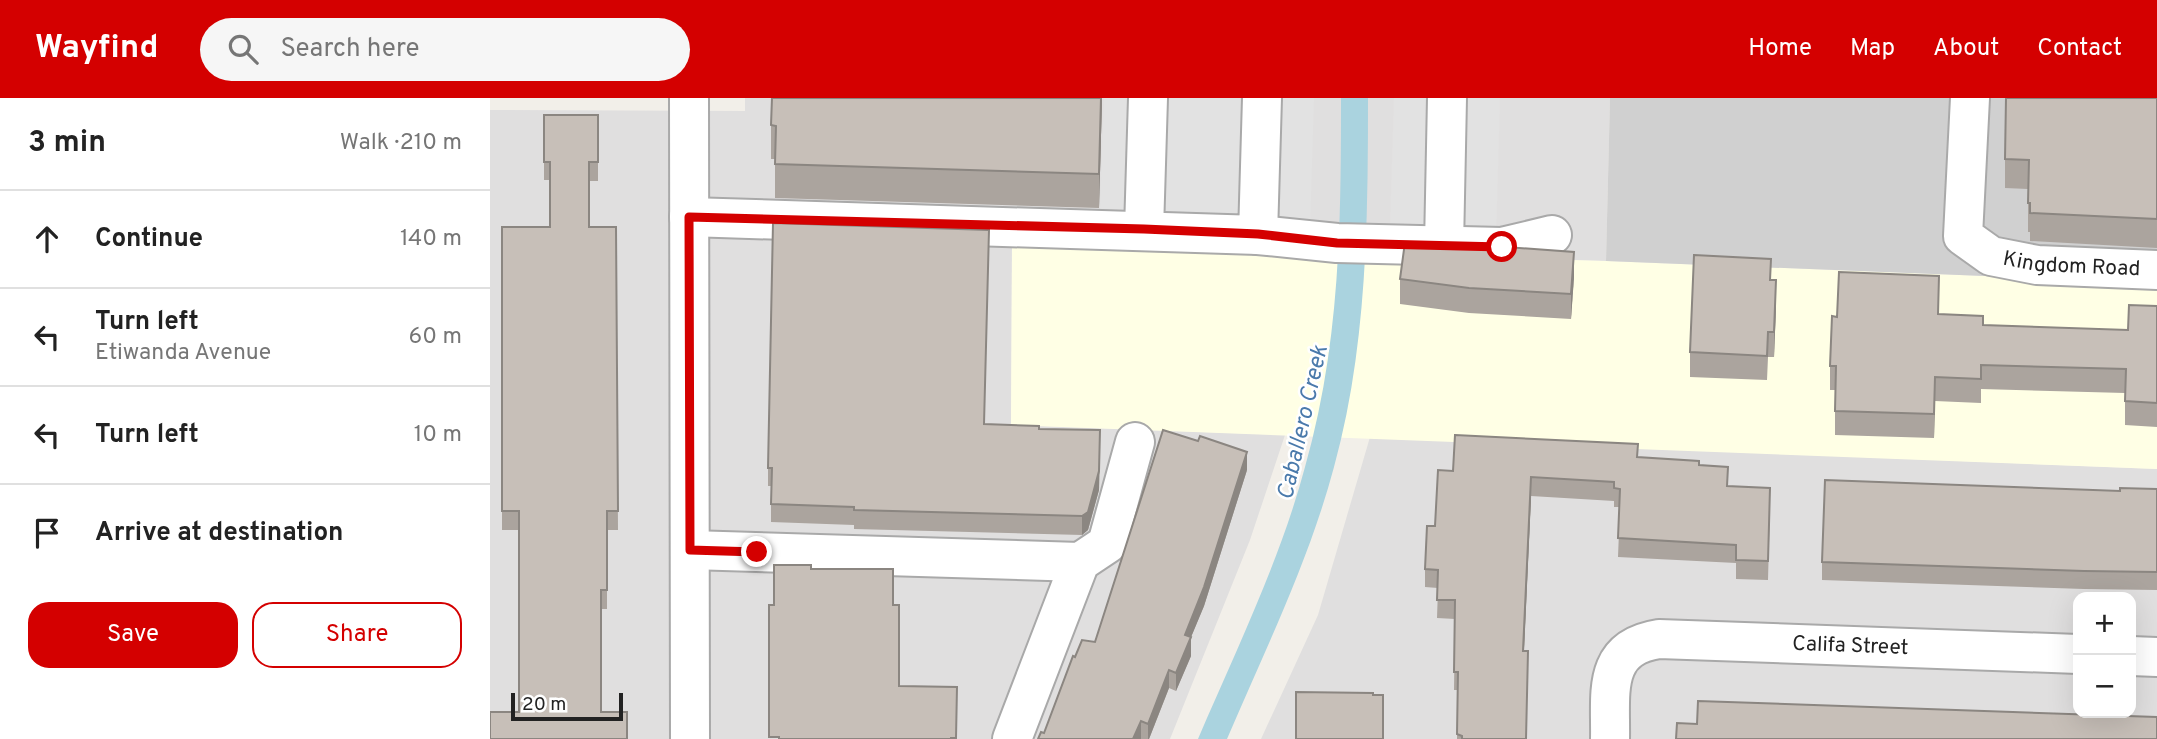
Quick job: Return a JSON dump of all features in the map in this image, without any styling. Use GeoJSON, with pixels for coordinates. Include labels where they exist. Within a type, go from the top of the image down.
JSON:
{"type":"FeatureCollection","features":[{"type":"Feature","properties":{"kind":"street"},"geometry":{"type":"LineString","coordinates":[[689,98],[690,739]]}},
{"type":"Feature","properties":{"kind":"street"},"geometry":{"type":"LineString","coordinates":[[1144,229],[1148,98]]}},
{"type":"Feature","properties":{"kind":"street"},"geometry":{"type":"LineString","coordinates":[[1258,234],[1262,98]]}},
{"type":"Feature","properties":{"kind":"street"},"geometry":{"type":"LineString","coordinates":[[1444,246],[1447,98]]}},
{"type":"Feature","properties":{"kind":"street","name":"Kingdom Road"},"geometry":{"type":"LineString","coordinates":[[1970,98],[1963,236],[1991,256],[2037,265],[2157,270]]}},
{"type":"Feature","properties":{"kind":"street"},"geometry":{"type":"LineString","coordinates":[[689,217],[1144,229],[1444,246],[1502,247],[1552,234]]}},
{"type":"Feature","properties":{"kind":"street"},"geometry":{"type":"LineString","coordinates":[[1012,739],[1080,562],[1107,544],[1135,442]]}},
{"type":"Feature","properties":{"kind":"street"},"geometry":{"type":"LineString","coordinates":[[690,550],[1080,562]]}},
{"type":"Feature","properties":{"kind":"street","name":"Califa Street"},"geometry":{"type":"LineString","coordinates":[[1610,739],[1611,682],[1627,649],[1644,641],[1660,639],[2073,654]]}},
{"type":"Feature","properties":{"kind":"street"},"geometry":{"type":"LineString","coordinates":[[2136,656],[2157,657]]}},
{"type":"Feature","properties":{"kind":"shaded area"},"geometry":{"type":"Polygon","coordinates":[[[745,98],[1610,98],[1606,261],[1012,245],[1011,425],[1285,435],[1250,540],[1170,739],[490,739],[490,110],[745,111],[745,98]]]}},
{"type":"Feature","properties":{"kind":"shaded area"},"geometry":{"type":"Polygon","coordinates":[[[1104,98],[1314,98],[1310,230],[1263,227],[1227,214],[1100,209],[1104,98]]]}},
{"type":"Feature","properties":{"kind":"shaded area"},"geometry":{"type":"Polygon","coordinates":[[[1394,98],[1500,98],[1496,238],[1390,226],[1394,98]]]}},
{"type":"Feature","properties":{"kind":"shaded area"},"geometry":{"type":"Polygon","coordinates":[[[1610,98],[2157,98],[2157,283],[1606,261],[1610,98]]]}},
{"type":"Feature","properties":{"kind":"shaded area"},"geometry":{"type":"Polygon","coordinates":[[[1012,245],[1606,261],[2157,283],[2157,469],[1011,425],[1012,245]]]}},
{"type":"Feature","properties":{"kind":"shaded area"},"geometry":{"type":"Polygon","coordinates":[[[1370,437],[2157,469],[2157,739],[1261,739],[1318,615],[1370,437]]]}},
{"type":"Feature","properties":{"kind":"water"},"geometry":{"type":"Polygon","coordinates":[[[1341,98],[1368,98],[1363,284],[1345,422],[1312,537],[1227,739],[1198,739],[1283,537],[1317,421],[1332,330],[1336,284],[1341,98]]]}},
{"type":"Feature","properties":{"kind":"building"},"geometry":{"type":"Polygon","coordinates":[[[772,98],[1101,98],[1099,174],[775,164],[776,126],[771,125],[772,98]]]}},
{"type":"Feature","properties":{"kind":"building"},"geometry":{"type":"Polygon","coordinates":[[[2006,98],[2157,98],[2157,219],[2030,213],[2029,160],[2005,159],[2006,98]]]}},
{"type":"Feature","properties":{"kind":"building"},"geometry":{"type":"Polygon","coordinates":[[[544,115],[598,115],[598,162],[589,162],[589,227],[616,227],[618,511],[607,511],[607,590],[601,590],[601,712],[627,712],[627,739],[490,739],[490,712],[519,712],[519,511],[502,511],[502,227],[550,227],[550,162],[544,162],[544,115]]]}},
{"type":"Feature","properties":{"kind":"building"},"geometry":{"type":"Polygon","coordinates":[[[773,223],[989,230],[984,424],[1039,426],[1039,429],[1100,430],[1099,471],[1088,512],[1082,516],[854,510],[854,507],[771,504],[772,468],[768,468],[773,223]]]}},
{"type":"Feature","properties":{"kind":"building"},"geometry":{"type":"Polygon","coordinates":[[[1405,242],[1506,251],[1506,247],[1574,252],[1571,294],[1469,288],[1400,279],[1405,242]]]}},
{"type":"Feature","properties":{"kind":"building"},"geometry":{"type":"Polygon","coordinates":[[[1694,255],[1771,259],[1770,280],[1776,280],[1774,332],[1768,332],[1767,356],[1690,352],[1694,255]]]}},
{"type":"Feature","properties":{"kind":"building"},"geometry":{"type":"Polygon","coordinates":[[[1839,272],[1939,276],[1938,314],[1983,316],[1983,325],[2128,330],[2129,305],[2157,306],[2157,403],[2125,401],[2126,369],[1981,365],[1981,379],[1935,377],[1934,414],[1835,411],[1836,366],[1830,366],[1832,316],[1837,317],[1839,272]]]}},
{"type":"Feature","properties":{"kind":"building"},"geometry":{"type":"Polygon","coordinates":[[[1163,430],[1198,441],[1200,436],[1247,452],[1204,587],[1185,635],[1191,637],[1176,673],[1169,670],[1148,724],[1141,721],[1133,739],[1038,739],[1041,732],[1044,733],[1073,656],[1075,657],[1082,640],[1095,642],[1163,430]]]}},
{"type":"Feature","properties":{"kind":"building"},"geometry":{"type":"Polygon","coordinates":[[[1455,435],[1638,444],[1637,457],[1699,461],[1699,465],[1728,467],[1727,486],[1770,488],[1768,561],[1736,560],[1736,545],[1618,538],[1620,489],[1614,488],[1614,482],[1531,477],[1523,651],[1528,651],[1526,739],[1462,739],[1462,736],[1457,734],[1455,600],[1437,600],[1438,570],[1425,569],[1427,526],[1435,526],[1438,470],[1453,471],[1455,435]]]}},
{"type":"Feature","properties":{"kind":"building"},"geometry":{"type":"Polygon","coordinates":[[[1825,480],[2120,491],[2120,488],[2157,489],[2157,572],[1822,562],[1825,480]]]}},
{"type":"Feature","properties":{"kind":"building"},"geometry":{"type":"Polygon","coordinates":[[[774,565],[811,565],[811,569],[893,569],[893,605],[899,605],[899,686],[957,687],[956,738],[769,737],[769,605],[774,605],[774,565]]]}},
{"type":"Feature","properties":{"kind":"building"},"geometry":{"type":"Polygon","coordinates":[[[1296,692],[1383,695],[1383,739],[1296,739],[1296,692]]]}},
{"type":"Feature","properties":{"kind":"building"},"geometry":{"type":"Polygon","coordinates":[[[1698,701],[2073,714],[2073,718],[2157,717],[2157,739],[1676,739],[1677,723],[1697,724],[1698,701]]]}},
{"type":"Feature","properties":{"kind":"route"},"geometry":{"type":"LineString","coordinates":[[757,552],[690,550],[689,217],[1144,229],[1258,234],[1337,243],[1502,247]]}},
{"type":"Feature","properties":{"kind":"water label","name":"Caballero Creek"},"geometry":{"type":"Point","coordinates":[1304,423]}}]}
